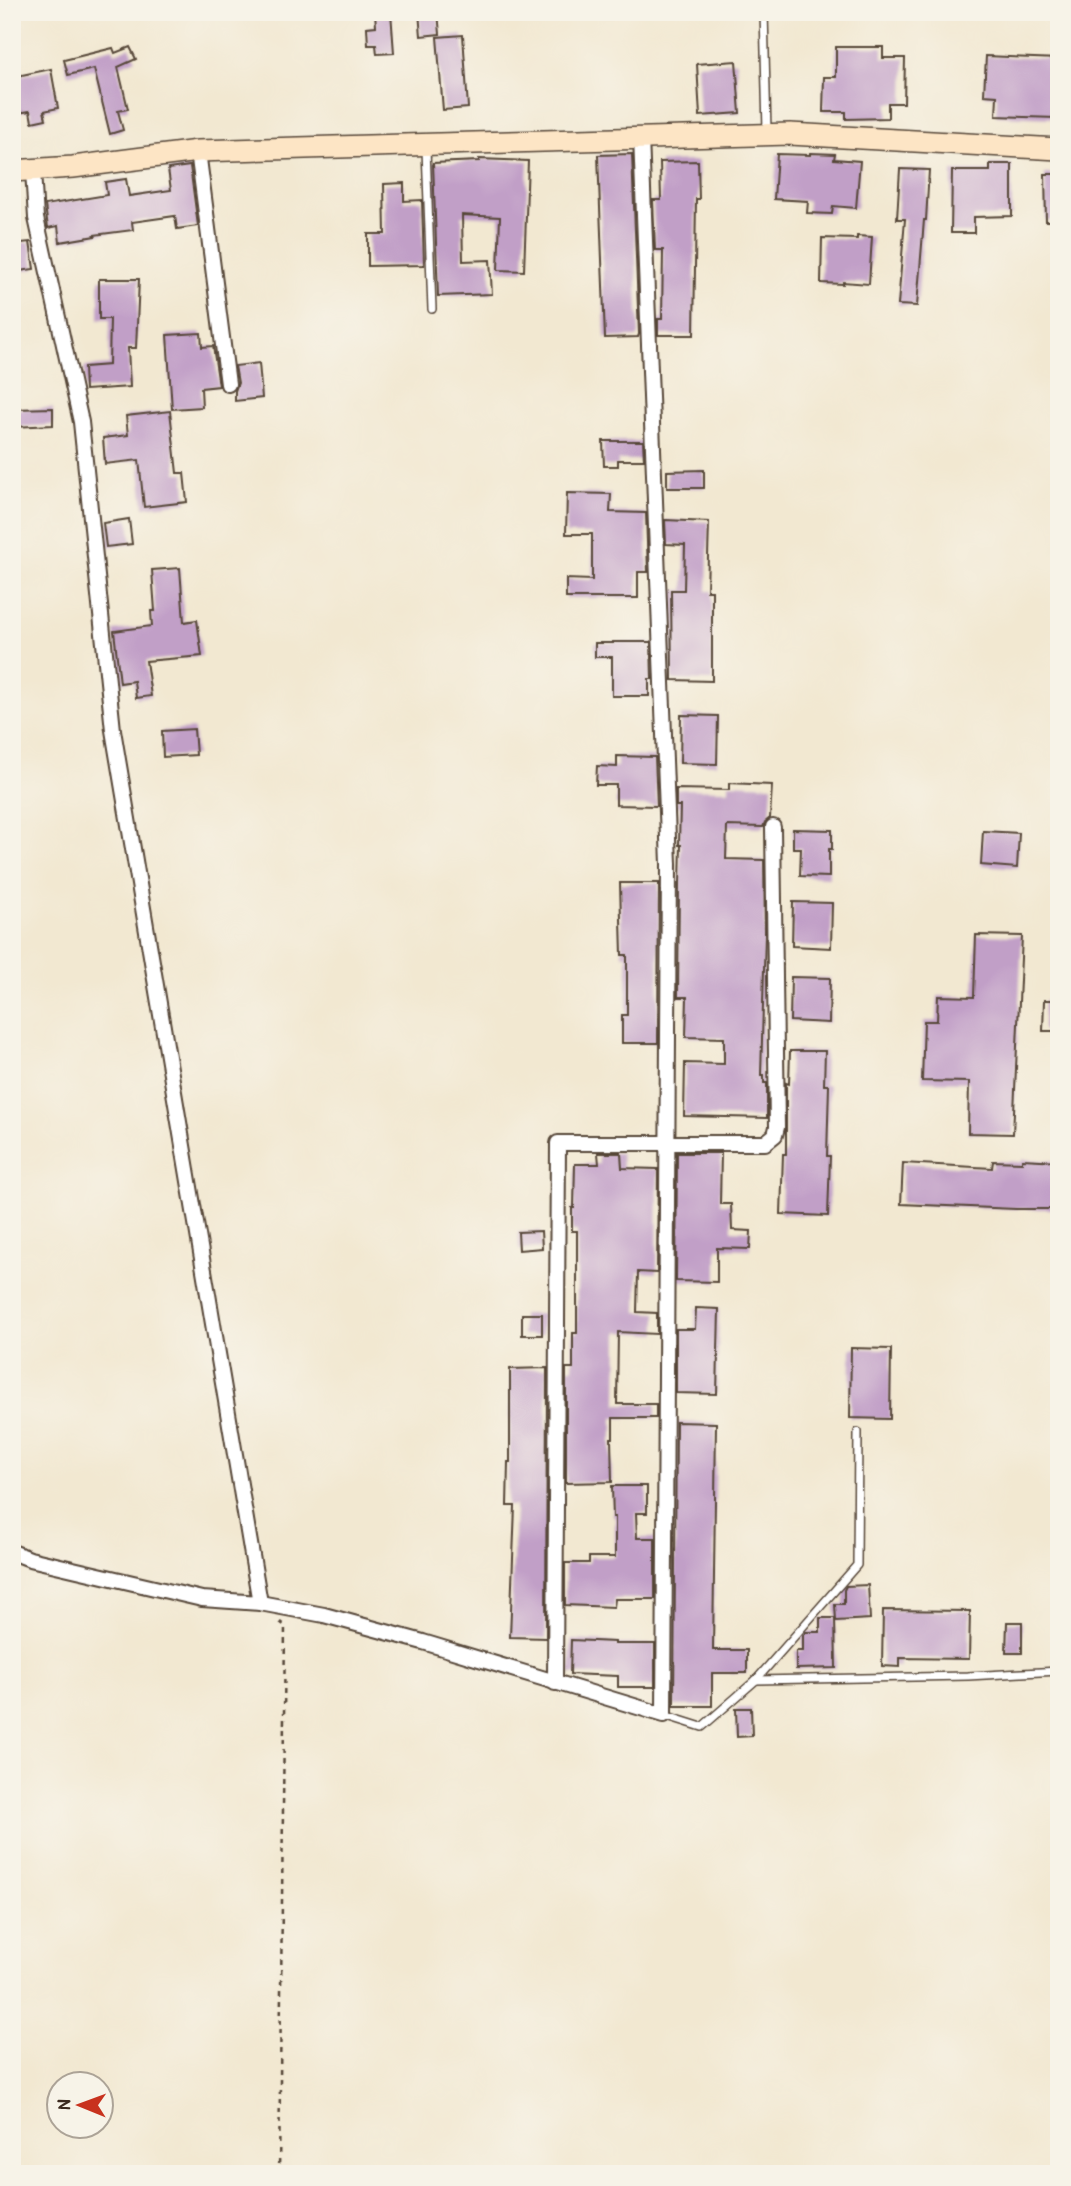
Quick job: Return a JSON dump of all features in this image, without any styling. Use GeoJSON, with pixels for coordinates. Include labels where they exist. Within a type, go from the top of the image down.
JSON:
{"type":"FeatureCollection","features":[{"type":"Feature","properties":{"kind":"street"},"geometry":{"type":"LineString","coordinates":[[260,1604],[113,730],[81,422],[36,218],[22,171],[198,152],[641,137],[790,134],[1059,149]]}},
{"type":"Feature","properties":{"kind":"street"},"geometry":{"type":"LineString","coordinates":[[12,1552],[30,1559],[202,1599],[260,1604],[324,1615],[664,1715],[669,864],[641,137]]}},
{"type":"Feature","properties":{"kind":"street"},"geometry":{"type":"LineString","coordinates":[[198,152],[228,384]]}},
{"type":"Feature","properties":{"kind":"street"},"geometry":{"type":"LineString","coordinates":[[555,1683],[558,1143],[765,1143],[775,1135],[774,827]]}},
{"type":"Feature","properties":{"kind":"lane"},"geometry":{"type":"LineString","coordinates":[[764,12],[767,135]]}},
{"type":"Feature","properties":{"kind":"lane"},"geometry":{"type":"LineString","coordinates":[[426,145],[432,309]]}},
{"type":"Feature","properties":{"kind":"lane"},"geometry":{"type":"LineString","coordinates":[[664,1715],[702,1727],[756,1680],[857,1565],[858,1433]]}},
{"type":"Feature","properties":{"kind":"lane"},"geometry":{"type":"LineString","coordinates":[[756,1680],[968,1676],[1059,1671]]}},
{"type":"Feature","properties":{"kind":"path"},"geometry":{"type":"LineString","coordinates":[[260,1604],[285,1626],[279,2174]]}},
{"type":"Feature","properties":{"kind":"building"},"geometry":{"type":"Polygon","coordinates":[[[375,12],[391,12],[394,53],[377,54],[376,45],[368,45],[367,27],[376,26],[375,12]]]}},
{"type":"Feature","properties":{"kind":"building"},"geometry":{"type":"Polygon","coordinates":[[[419,12],[438,12],[440,34],[421,36],[419,12]]]}},
{"type":"Feature","properties":{"kind":"building"},"geometry":{"type":"Polygon","coordinates":[[[463,35],[468,108],[443,110],[437,37],[463,35]]]}},
{"type":"Feature","properties":{"kind":"building"},"geometry":{"type":"Polygon","coordinates":[[[130,47],[136,59],[118,67],[128,109],[118,111],[123,130],[110,134],[94,69],[68,75],[64,60],[113,48],[115,53],[130,47]]]}},
{"type":"Feature","properties":{"kind":"building"},"geometry":{"type":"Polygon","coordinates":[[[836,47],[883,47],[883,58],[905,58],[904,103],[888,103],[888,118],[846,119],[846,112],[823,112],[824,77],[836,77],[836,47]]]}},
{"type":"Feature","properties":{"kind":"building"},"geometry":{"type":"Polygon","coordinates":[[[986,56],[1059,59],[1057,118],[996,116],[997,96],[984,95],[986,56]]]}},
{"type":"Feature","properties":{"kind":"building"},"geometry":{"type":"Polygon","coordinates":[[[736,61],[740,113],[700,116],[697,64],[736,61]]]}},
{"type":"Feature","properties":{"kind":"building"},"geometry":{"type":"Polygon","coordinates":[[[51,69],[58,108],[44,111],[46,119],[32,122],[30,111],[18,113],[12,77],[51,69]]]}},
{"type":"Feature","properties":{"kind":"building"},"geometry":{"type":"Polygon","coordinates":[[[632,154],[639,334],[638,337],[605,338],[598,155],[632,154]]]}},
{"type":"Feature","properties":{"kind":"building"},"geometry":{"type":"Polygon","coordinates":[[[777,154],[835,154],[834,159],[860,161],[856,208],[833,206],[832,214],[807,213],[808,201],[774,199],[777,154]]]}},
{"type":"Feature","properties":{"kind":"building"},"geometry":{"type":"Polygon","coordinates":[[[479,159],[528,161],[524,271],[498,270],[500,217],[462,215],[463,261],[490,260],[492,294],[438,296],[433,163],[479,159]]]}},
{"type":"Feature","properties":{"kind":"building"},"geometry":{"type":"Polygon","coordinates":[[[698,161],[694,335],[658,335],[658,319],[662,319],[663,250],[655,250],[653,200],[661,200],[660,162],[698,161]]]}},
{"type":"Feature","properties":{"kind":"building"},"geometry":{"type":"Polygon","coordinates":[[[990,164],[1012,164],[1012,216],[974,217],[974,233],[951,233],[952,171],[990,171],[990,164]]]}},
{"type":"Feature","properties":{"kind":"building"},"geometry":{"type":"Polygon","coordinates":[[[190,166],[198,226],[177,229],[175,216],[132,222],[133,230],[60,242],[58,226],[48,228],[45,205],[107,195],[105,182],[126,179],[129,196],[171,190],[168,169],[190,166]]]}},
{"type":"Feature","properties":{"kind":"building"},"geometry":{"type":"Polygon","coordinates":[[[900,169],[929,170],[917,306],[898,305],[905,219],[897,219],[900,169]]]}},
{"type":"Feature","properties":{"kind":"building"},"geometry":{"type":"Polygon","coordinates":[[[1045,174],[1059,174],[1059,221],[1046,221],[1045,174]]]}},
{"type":"Feature","properties":{"kind":"building"},"geometry":{"type":"Polygon","coordinates":[[[404,183],[404,201],[422,200],[424,265],[368,266],[368,234],[385,234],[384,184],[404,183]]]}},
{"type":"Feature","properties":{"kind":"building"},"geometry":{"type":"Polygon","coordinates":[[[857,236],[872,237],[869,284],[821,283],[822,238],[857,239],[857,236]]]}},
{"type":"Feature","properties":{"kind":"building"},"geometry":{"type":"Polygon","coordinates":[[[30,242],[34,269],[12,272],[12,244],[30,242]]]}},
{"type":"Feature","properties":{"kind":"building"},"geometry":{"type":"Polygon","coordinates":[[[99,279],[139,279],[136,348],[128,348],[130,387],[85,390],[84,367],[109,365],[110,319],[99,319],[99,279]]]}},
{"type":"Feature","properties":{"kind":"building"},"geometry":{"type":"Polygon","coordinates":[[[201,333],[202,347],[213,346],[219,386],[201,388],[202,407],[172,409],[167,335],[201,333]]]}},
{"type":"Feature","properties":{"kind":"building"},"geometry":{"type":"Polygon","coordinates":[[[259,363],[262,398],[235,401],[238,383],[235,366],[259,363]]]}},
{"type":"Feature","properties":{"kind":"building"},"geometry":{"type":"Polygon","coordinates":[[[53,408],[53,425],[14,427],[14,409],[53,408]]]}},
{"type":"Feature","properties":{"kind":"building"},"geometry":{"type":"Polygon","coordinates":[[[170,411],[177,473],[184,473],[187,502],[144,507],[139,460],[105,464],[103,438],[128,435],[126,416],[170,411]]]}},
{"type":"Feature","properties":{"kind":"building"},"geometry":{"type":"Polygon","coordinates":[[[603,441],[643,441],[644,460],[618,460],[618,466],[604,466],[603,441]]]}},
{"type":"Feature","properties":{"kind":"building"},"geometry":{"type":"Polygon","coordinates":[[[704,470],[704,488],[667,488],[667,471],[704,470]]]}},
{"type":"Feature","properties":{"kind":"building"},"geometry":{"type":"Polygon","coordinates":[[[567,493],[611,494],[610,512],[646,513],[648,572],[638,572],[638,598],[566,598],[566,579],[592,580],[592,534],[566,534],[567,493]]]}},
{"type":"Feature","properties":{"kind":"building"},"geometry":{"type":"Polygon","coordinates":[[[129,519],[132,544],[106,547],[103,523],[129,519]]]}},
{"type":"Feature","properties":{"kind":"building"},"geometry":{"type":"Polygon","coordinates":[[[665,520],[709,522],[707,591],[712,591],[712,681],[672,680],[671,590],[684,590],[685,545],[666,544],[665,520]]]}},
{"type":"Feature","properties":{"kind":"building"},"geometry":{"type":"Polygon","coordinates":[[[180,568],[184,622],[197,620],[202,656],[146,661],[151,696],[136,698],[134,681],[120,683],[114,631],[152,626],[151,611],[155,611],[152,570],[180,568]]]}},
{"type":"Feature","properties":{"kind":"building"},"geometry":{"type":"Polygon","coordinates":[[[651,642],[652,679],[649,679],[649,696],[612,696],[612,657],[595,657],[595,643],[651,642]]]}},
{"type":"Feature","properties":{"kind":"building"},"geometry":{"type":"Polygon","coordinates":[[[681,715],[718,716],[717,764],[680,763],[681,715]]]}},
{"type":"Feature","properties":{"kind":"building"},"geometry":{"type":"Polygon","coordinates":[[[194,729],[196,755],[163,757],[162,731],[194,729]]]}},
{"type":"Feature","properties":{"kind":"building"},"geometry":{"type":"Polygon","coordinates":[[[617,756],[655,757],[657,806],[616,805],[616,785],[596,785],[597,766],[617,767],[617,756]]]}},
{"type":"Feature","properties":{"kind":"building"},"geometry":{"type":"Polygon","coordinates":[[[729,783],[772,785],[770,818],[763,827],[727,826],[726,859],[764,860],[761,1075],[764,1075],[764,1083],[767,1083],[767,1118],[684,1116],[685,1063],[724,1064],[724,1038],[686,1037],[687,997],[678,997],[681,845],[680,806],[676,806],[676,789],[729,790],[729,783]]]}},
{"type":"Feature","properties":{"kind":"building"},"geometry":{"type":"Polygon","coordinates":[[[793,829],[832,830],[829,877],[800,876],[801,848],[793,848],[793,829]]]}},
{"type":"Feature","properties":{"kind":"building"},"geometry":{"type":"Polygon","coordinates":[[[983,831],[1019,833],[1017,868],[981,865],[983,831]]]}},
{"type":"Feature","properties":{"kind":"building"},"geometry":{"type":"Polygon","coordinates":[[[620,883],[659,883],[658,1043],[622,1043],[622,1015],[627,1015],[627,955],[622,955],[620,883]]]}},
{"type":"Feature","properties":{"kind":"building"},"geometry":{"type":"Polygon","coordinates":[[[793,902],[832,903],[831,948],[792,946],[793,902]]]}},
{"type":"Feature","properties":{"kind":"building"},"geometry":{"type":"Polygon","coordinates":[[[976,935],[1022,936],[1013,1134],[968,1133],[969,1082],[922,1081],[924,1021],[937,1021],[938,996],[974,997],[976,935]]]}},
{"type":"Feature","properties":{"kind":"building"},"geometry":{"type":"Polygon","coordinates":[[[791,977],[830,978],[829,1023],[790,1021],[791,977]]]}},
{"type":"Feature","properties":{"kind":"building"},"geometry":{"type":"Polygon","coordinates":[[[1044,1000],[1059,1000],[1059,1031],[1043,1031],[1044,1000]]]}},
{"type":"Feature","properties":{"kind":"building"},"geometry":{"type":"Polygon","coordinates":[[[790,1051],[825,1051],[824,1085],[829,1085],[828,1216],[781,1214],[783,1154],[786,1154],[786,1083],[789,1084],[790,1051]]]}},
{"type":"Feature","properties":{"kind":"building"},"geometry":{"type":"Polygon","coordinates":[[[598,1153],[621,1153],[622,1168],[658,1169],[657,1273],[638,1272],[637,1312],[657,1313],[657,1334],[618,1332],[617,1404],[656,1404],[656,1418],[613,1418],[612,1482],[566,1483],[566,1368],[573,1368],[573,1333],[577,1333],[577,1231],[572,1231],[575,1164],[599,1164],[598,1153]]]}},
{"type":"Feature","properties":{"kind":"building"},"geometry":{"type":"Polygon","coordinates":[[[677,1153],[721,1153],[720,1204],[731,1204],[732,1230],[751,1231],[750,1249],[717,1248],[717,1282],[676,1281],[677,1153]]]}},
{"type":"Feature","properties":{"kind":"building"},"geometry":{"type":"Polygon","coordinates":[[[1022,1159],[1059,1161],[1059,1209],[901,1204],[903,1163],[992,1168],[993,1161],[1022,1162],[1022,1159]]]}},
{"type":"Feature","properties":{"kind":"building"},"geometry":{"type":"Polygon","coordinates":[[[541,1231],[542,1248],[519,1250],[518,1232],[541,1231]]]}},
{"type":"Feature","properties":{"kind":"building"},"geometry":{"type":"Polygon","coordinates":[[[696,1308],[719,1309],[717,1394],[676,1393],[676,1329],[695,1329],[696,1308]]]}},
{"type":"Feature","properties":{"kind":"building"},"geometry":{"type":"Polygon","coordinates":[[[522,1314],[542,1314],[542,1335],[522,1335],[522,1314]]]}},
{"type":"Feature","properties":{"kind":"building"},"geometry":{"type":"Polygon","coordinates":[[[851,1348],[891,1349],[890,1419],[850,1418],[851,1348]]]}},
{"type":"Feature","properties":{"kind":"building"},"geometry":{"type":"Polygon","coordinates":[[[547,1368],[546,1638],[510,1637],[515,1506],[507,1506],[510,1369],[547,1368]]]}},
{"type":"Feature","properties":{"kind":"building"},"geometry":{"type":"Polygon","coordinates":[[[676,1422],[716,1423],[713,1650],[747,1650],[747,1673],[712,1673],[712,1706],[674,1706],[676,1422]]]}},
{"type":"Feature","properties":{"kind":"building"},"geometry":{"type":"Polygon","coordinates":[[[612,1486],[647,1486],[647,1513],[636,1513],[637,1538],[655,1538],[655,1599],[615,1599],[614,1607],[565,1605],[565,1563],[589,1563],[589,1557],[615,1557],[612,1486]]]}},
{"type":"Feature","properties":{"kind":"building"},"geometry":{"type":"Polygon","coordinates":[[[868,1585],[870,1619],[836,1621],[835,1604],[844,1604],[846,1586],[868,1585]]]}},
{"type":"Feature","properties":{"kind":"building"},"geometry":{"type":"Polygon","coordinates":[[[883,1610],[970,1611],[969,1659],[900,1658],[900,1667],[882,1666],[883,1610]]]}},
{"type":"Feature","properties":{"kind":"building"},"geometry":{"type":"Polygon","coordinates":[[[820,1618],[835,1618],[836,1668],[796,1669],[796,1651],[803,1651],[803,1636],[806,1632],[820,1632],[820,1618]]]}},
{"type":"Feature","properties":{"kind":"building"},"geometry":{"type":"Polygon","coordinates":[[[1007,1622],[1022,1622],[1022,1653],[1006,1653],[1007,1622]]]}},
{"type":"Feature","properties":{"kind":"building"},"geometry":{"type":"Polygon","coordinates":[[[571,1640],[655,1644],[655,1687],[618,1687],[618,1676],[570,1674],[571,1640]]]}},
{"type":"Feature","properties":{"kind":"building"},"geometry":{"type":"Polygon","coordinates":[[[736,1708],[751,1708],[752,1736],[737,1737],[736,1708]]]}}]}
